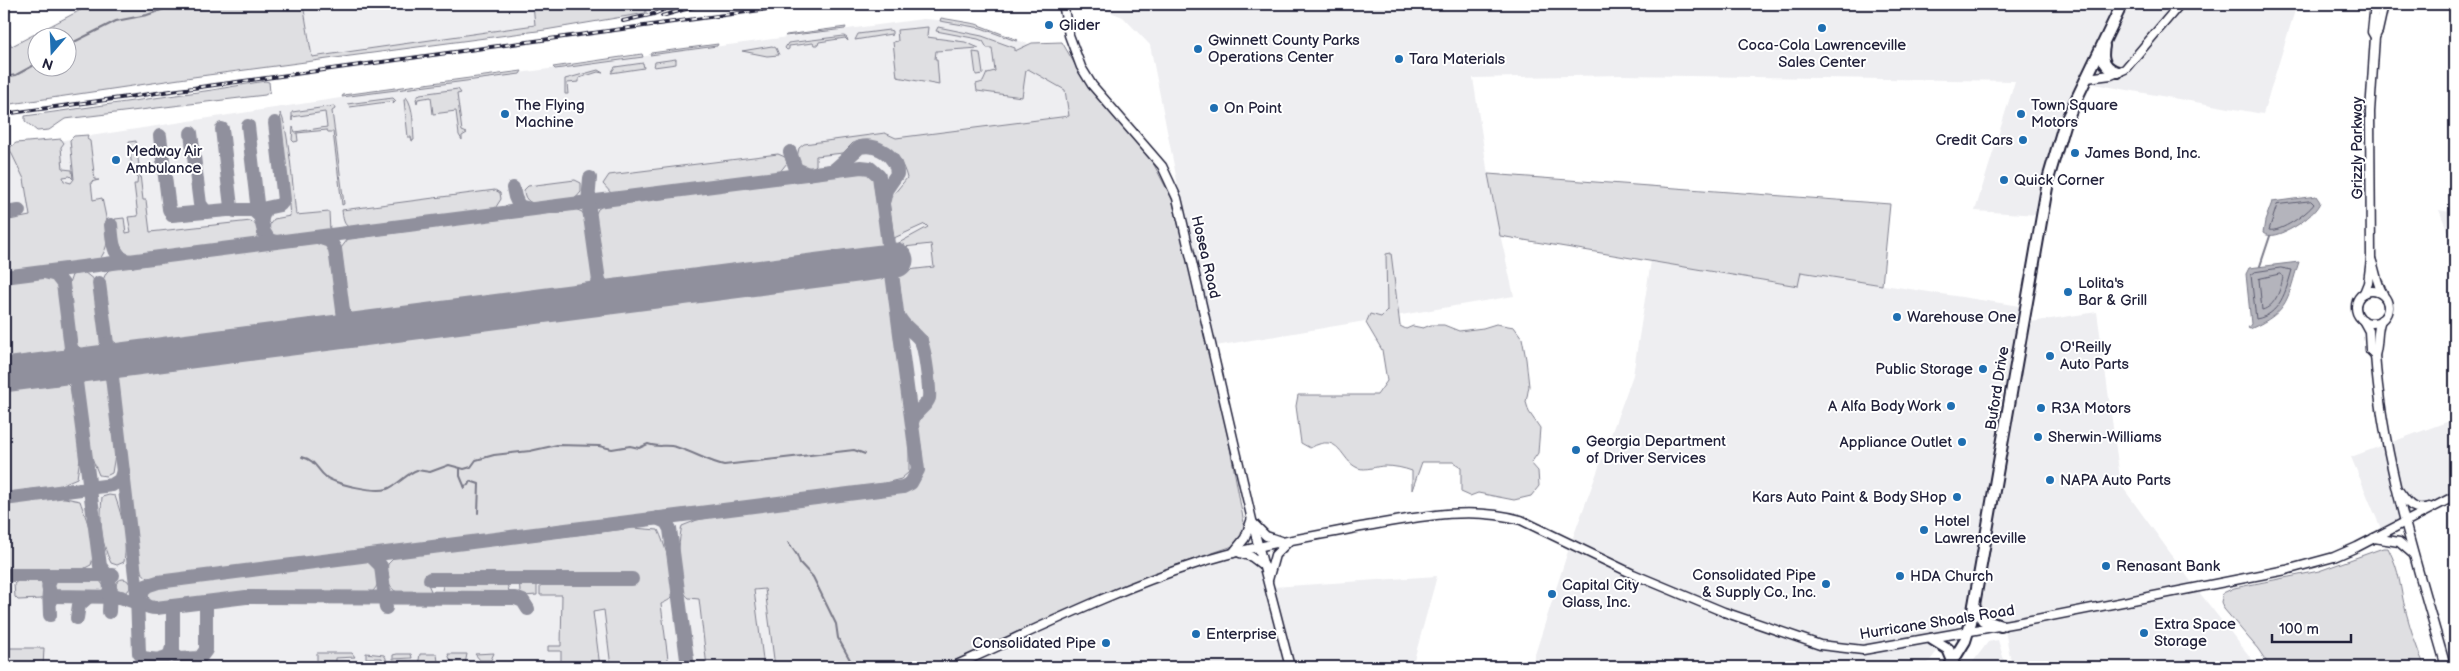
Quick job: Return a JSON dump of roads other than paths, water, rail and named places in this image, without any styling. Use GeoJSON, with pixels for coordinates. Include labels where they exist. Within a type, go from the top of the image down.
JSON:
{"type":"FeatureCollection","features":[{"type":"Feature","properties":{"kind":"highway","name":"Buford Drive"},"geometry":{"type":"LineString","coordinates":[[1951,664],[1960,652],[1968,632],[1974,606],[2046,187],[2064,125],[2122,4]]}},
{"type":"Feature","properties":{"kind":"highway"},"geometry":{"type":"LineString","coordinates":[[2105,39],[2102,55],[2105,63],[2111,70],[2118,72]]}},
{"type":"Feature","properties":{"kind":"highway"},"geometry":{"type":"LineString","coordinates":[[1974,606],[1983,620],[2001,626]]}},
{"type":"Feature","properties":{"kind":"highway"},"geometry":{"type":"LineString","coordinates":[[1932,639],[1948,649],[1951,664]]}},
{"type":"Feature","properties":{"kind":"street","name":"Hosea Road"},"geometry":{"type":"LineString","coordinates":[[1063,4],[1070,35],[1081,66],[1092,85],[1162,166],[1177,198],[1252,520],[1290,667]]}},
{"type":"Feature","properties":{"kind":"street"},"geometry":{"type":"LineString","coordinates":[[2087,78],[2111,75],[2125,69],[2180,4]]}},
{"type":"Feature","properties":{"kind":"street","name":"Grizzly Parkway"},"geometry":{"type":"LineString","coordinates":[[2375,4],[2372,32],[2375,37]]}},
{"type":"Feature","properties":{"kind":"street","name":"Grizzly Parkway"},"geometry":{"type":"LineString","coordinates":[[2364,293],[2368,283],[2371,259],[2370,112],[2375,37],[2378,32],[2384,4]]}},
{"type":"Feature","properties":{"kind":"street","name":"Grizzly Parkway"},"geometry":{"type":"LineString","coordinates":[[2371,259],[2377,284],[2384,296]]}},
{"type":"Feature","properties":{"kind":"street"},"geometry":{"type":"LineString","coordinates":[[2374,355],[2370,350],[2369,331],[2356,306],[2364,293],[2374,291],[2384,296],[2387,311],[2381,320],[2376,337],[2377,348],[2374,355],[2380,416],[2404,523],[2446,667]]}},
{"type":"Feature","properties":{"kind":"street"},"geometry":{"type":"LineString","coordinates":[[2362,320],[2372,323],[2381,320]]}},
{"type":"Feature","properties":{"kind":"street"},"geometry":{"type":"LineString","coordinates":[[2396,488],[2412,507],[2419,509],[2435,507]]}},
{"type":"Feature","properties":{"kind":"street"},"geometry":{"type":"LineString","coordinates":[[2404,523],[2455,496]]}},
{"type":"Feature","properties":{"kind":"street","name":"Hurricane Shoals Road"},"geometry":{"type":"LineString","coordinates":[[952,667],[1134,585],[1197,563],[1286,541],[1386,523],[1471,512],[1505,515],[1539,527],[1652,582],[1775,630],[1820,645],[1844,649],[1881,648],[1932,639],[2286,570],[2334,556],[2404,523]]}},
{"type":"Feature","properties":{"kind":"street"},"geometry":{"type":"LineString","coordinates":[[1264,566],[1252,557],[1234,553],[1245,538],[1252,520],[1266,536],[1286,541],[1275,555],[1268,580]]}},
{"type":"Feature","properties":{"kind":"street"},"geometry":{"type":"LineString","coordinates":[[2374,538],[2399,542],[2413,554]]}},
{"type":"Feature","properties":{"kind":"water"},"geometry":{"type":"Polygon","coordinates":[[[2316,196],[2320,202],[2317,208],[2303,221],[2276,235],[2263,233],[2272,202],[2316,196]]]}},
{"type":"Feature","properties":{"kind":"water"},"geometry":{"type":"Polygon","coordinates":[[[2299,262],[2289,294],[2280,309],[2263,322],[2250,329],[2248,328],[2251,324],[2246,274],[2249,268],[2299,262]]]}},
{"type":"Feature","properties":{"kind":"waterway"},"geometry":{"type":"LineString","coordinates":[[78,40],[116,21],[147,15],[178,4]]}},
{"type":"Feature","properties":{"kind":"waterway"},"geometry":{"type":"LineString","coordinates":[[4,77],[16,75],[28,68]]}},
{"type":"Feature","properties":{"kind":"waterway"},"geometry":{"type":"LineString","coordinates":[[2260,266],[2270,236]]}},
{"type":"Feature","properties":{"kind":"waterway"},"geometry":{"type":"LineString","coordinates":[[302,457],[310,460],[331,480],[356,487],[382,490],[391,487],[417,470],[430,472],[449,465],[464,469],[471,467],[476,460],[494,455],[530,451],[557,445],[599,446],[612,449],[630,446],[639,448],[648,444],[672,446],[724,465],[854,450],[865,454]]}},
{"type":"Feature","properties":{"kind":"waterway"},"geometry":{"type":"LineString","coordinates":[[460,469],[460,476],[465,488]]}},
{"type":"Feature","properties":{"kind":"waterway"},"geometry":{"type":"LineString","coordinates":[[464,486],[468,485],[470,481],[479,484],[478,513]]}},
{"type":"Feature","properties":{"kind":"waterway"},"geometry":{"type":"LineString","coordinates":[[788,542],[800,563],[813,577],[836,624],[838,638],[854,667]]}},
{"type":"Feature","properties":{"kind":"railway"},"geometry":{"type":"LineString","coordinates":[[623,21],[654,14],[677,4]]}},
{"type":"Feature","properties":{"kind":"railway"},"geometry":{"type":"LineString","coordinates":[[662,16],[703,4]]}},
{"type":"Feature","properties":{"kind":"railway"},"geometry":{"type":"LineString","coordinates":[[4,114],[804,4]]}},
{"type":"Feature","properties":{"kind":"place","name":"Glider"},"geometry":{"type":"Point","coordinates":[1049,25]}},
{"type":"Feature","properties":{"kind":"place","name":"Coca-Cola Lawrenceville Sales Center"},"geometry":{"type":"Point","coordinates":[1822,28]}},
{"type":"Feature","properties":{"kind":"place","name":"Gwinnett County Parks Operations Center"},"geometry":{"type":"Point","coordinates":[1198,49]}},
{"type":"Feature","properties":{"kind":"place","name":"Tara Materials"},"geometry":{"type":"Point","coordinates":[1399,59]}},
{"type":"Feature","properties":{"kind":"place","name":"On Point"},"geometry":{"type":"Point","coordinates":[1214,108]}},
{"type":"Feature","properties":{"kind":"place","name":"The Flying Machine"},"geometry":{"type":"Point","coordinates":[505,114]}},
{"type":"Feature","properties":{"kind":"place","name":"Town Square Motors"},"geometry":{"type":"Point","coordinates":[2021,114]}},
{"type":"Feature","properties":{"kind":"place","name":"Credit Cars"},"geometry":{"type":"Point","coordinates":[2023,140]}},
{"type":"Feature","properties":{"kind":"place","name":"James Bond, Inc."},"geometry":{"type":"Point","coordinates":[2075,153]}},
{"type":"Feature","properties":{"kind":"place","name":"Medway Air Ambulance"},"geometry":{"type":"Point","coordinates":[116,160]}},
{"type":"Feature","properties":{"kind":"place","name":"Quick Corner"},"geometry":{"type":"Point","coordinates":[2004,180]}},
{"type":"Feature","properties":{"kind":"place","name":"Lolita's Bar & Grill"},"geometry":{"type":"Point","coordinates":[2068,292]}},
{"type":"Feature","properties":{"kind":"place","name":"Warehouse One"},"geometry":{"type":"Point","coordinates":[1897,317]}},
{"type":"Feature","properties":{"kind":"place","name":"O'Reilly Auto Parts"},"geometry":{"type":"Point","coordinates":[2050,356]}},
{"type":"Feature","properties":{"kind":"place","name":"Public Storage"},"geometry":{"type":"Point","coordinates":[1983,369]}},
{"type":"Feature","properties":{"kind":"place","name":"A Alfa Body Work"},"geometry":{"type":"Point","coordinates":[1951,406]}},
{"type":"Feature","properties":{"kind":"place","name":"R3A Motors"},"geometry":{"type":"Point","coordinates":[2041,408]}},
{"type":"Feature","properties":{"kind":"place","name":"Sherwin-Williams"},"geometry":{"type":"Point","coordinates":[2038,437]}},
{"type":"Feature","properties":{"kind":"place","name":"Appliance Outlet"},"geometry":{"type":"Point","coordinates":[1962,442]}},
{"type":"Feature","properties":{"kind":"place","name":"Georgia Department of Driver Services"},"geometry":{"type":"Point","coordinates":[1576,450]}},
{"type":"Feature","properties":{"kind":"place","name":"NAPA Auto Parts"},"geometry":{"type":"Point","coordinates":[2050,480]}},
{"type":"Feature","properties":{"kind":"place","name":"Kars Auto Paint & Body SHop"},"geometry":{"type":"Point","coordinates":[1957,497]}},
{"type":"Feature","properties":{"kind":"place","name":"Hotel Lawrenceville"},"geometry":{"type":"Point","coordinates":[1924,530]}},
{"type":"Feature","properties":{"kind":"place","name":"Renasant Bank"},"geometry":{"type":"Point","coordinates":[2106,566]}},
{"type":"Feature","properties":{"kind":"place","name":"HDA Church"},"geometry":{"type":"Point","coordinates":[1900,576]}},
{"type":"Feature","properties":{"kind":"place","name":"Consolidated Pipe & Supply Co., Inc."},"geometry":{"type":"Point","coordinates":[1826,584]}},
{"type":"Feature","properties":{"kind":"place","name":"Capital City Glass, Inc."},"geometry":{"type":"Point","coordinates":[1552,594]}},
{"type":"Feature","properties":{"kind":"place","name":"Extra Space Storage"},"geometry":{"type":"Point","coordinates":[2144,633]}},
{"type":"Feature","properties":{"kind":"place","name":"Enterprise"},"geometry":{"type":"Point","coordinates":[1196,634]}},
{"type":"Feature","properties":{"kind":"place","name":"Consolidated Pipe"},"geometry":{"type":"Point","coordinates":[1106,643]}}]}
